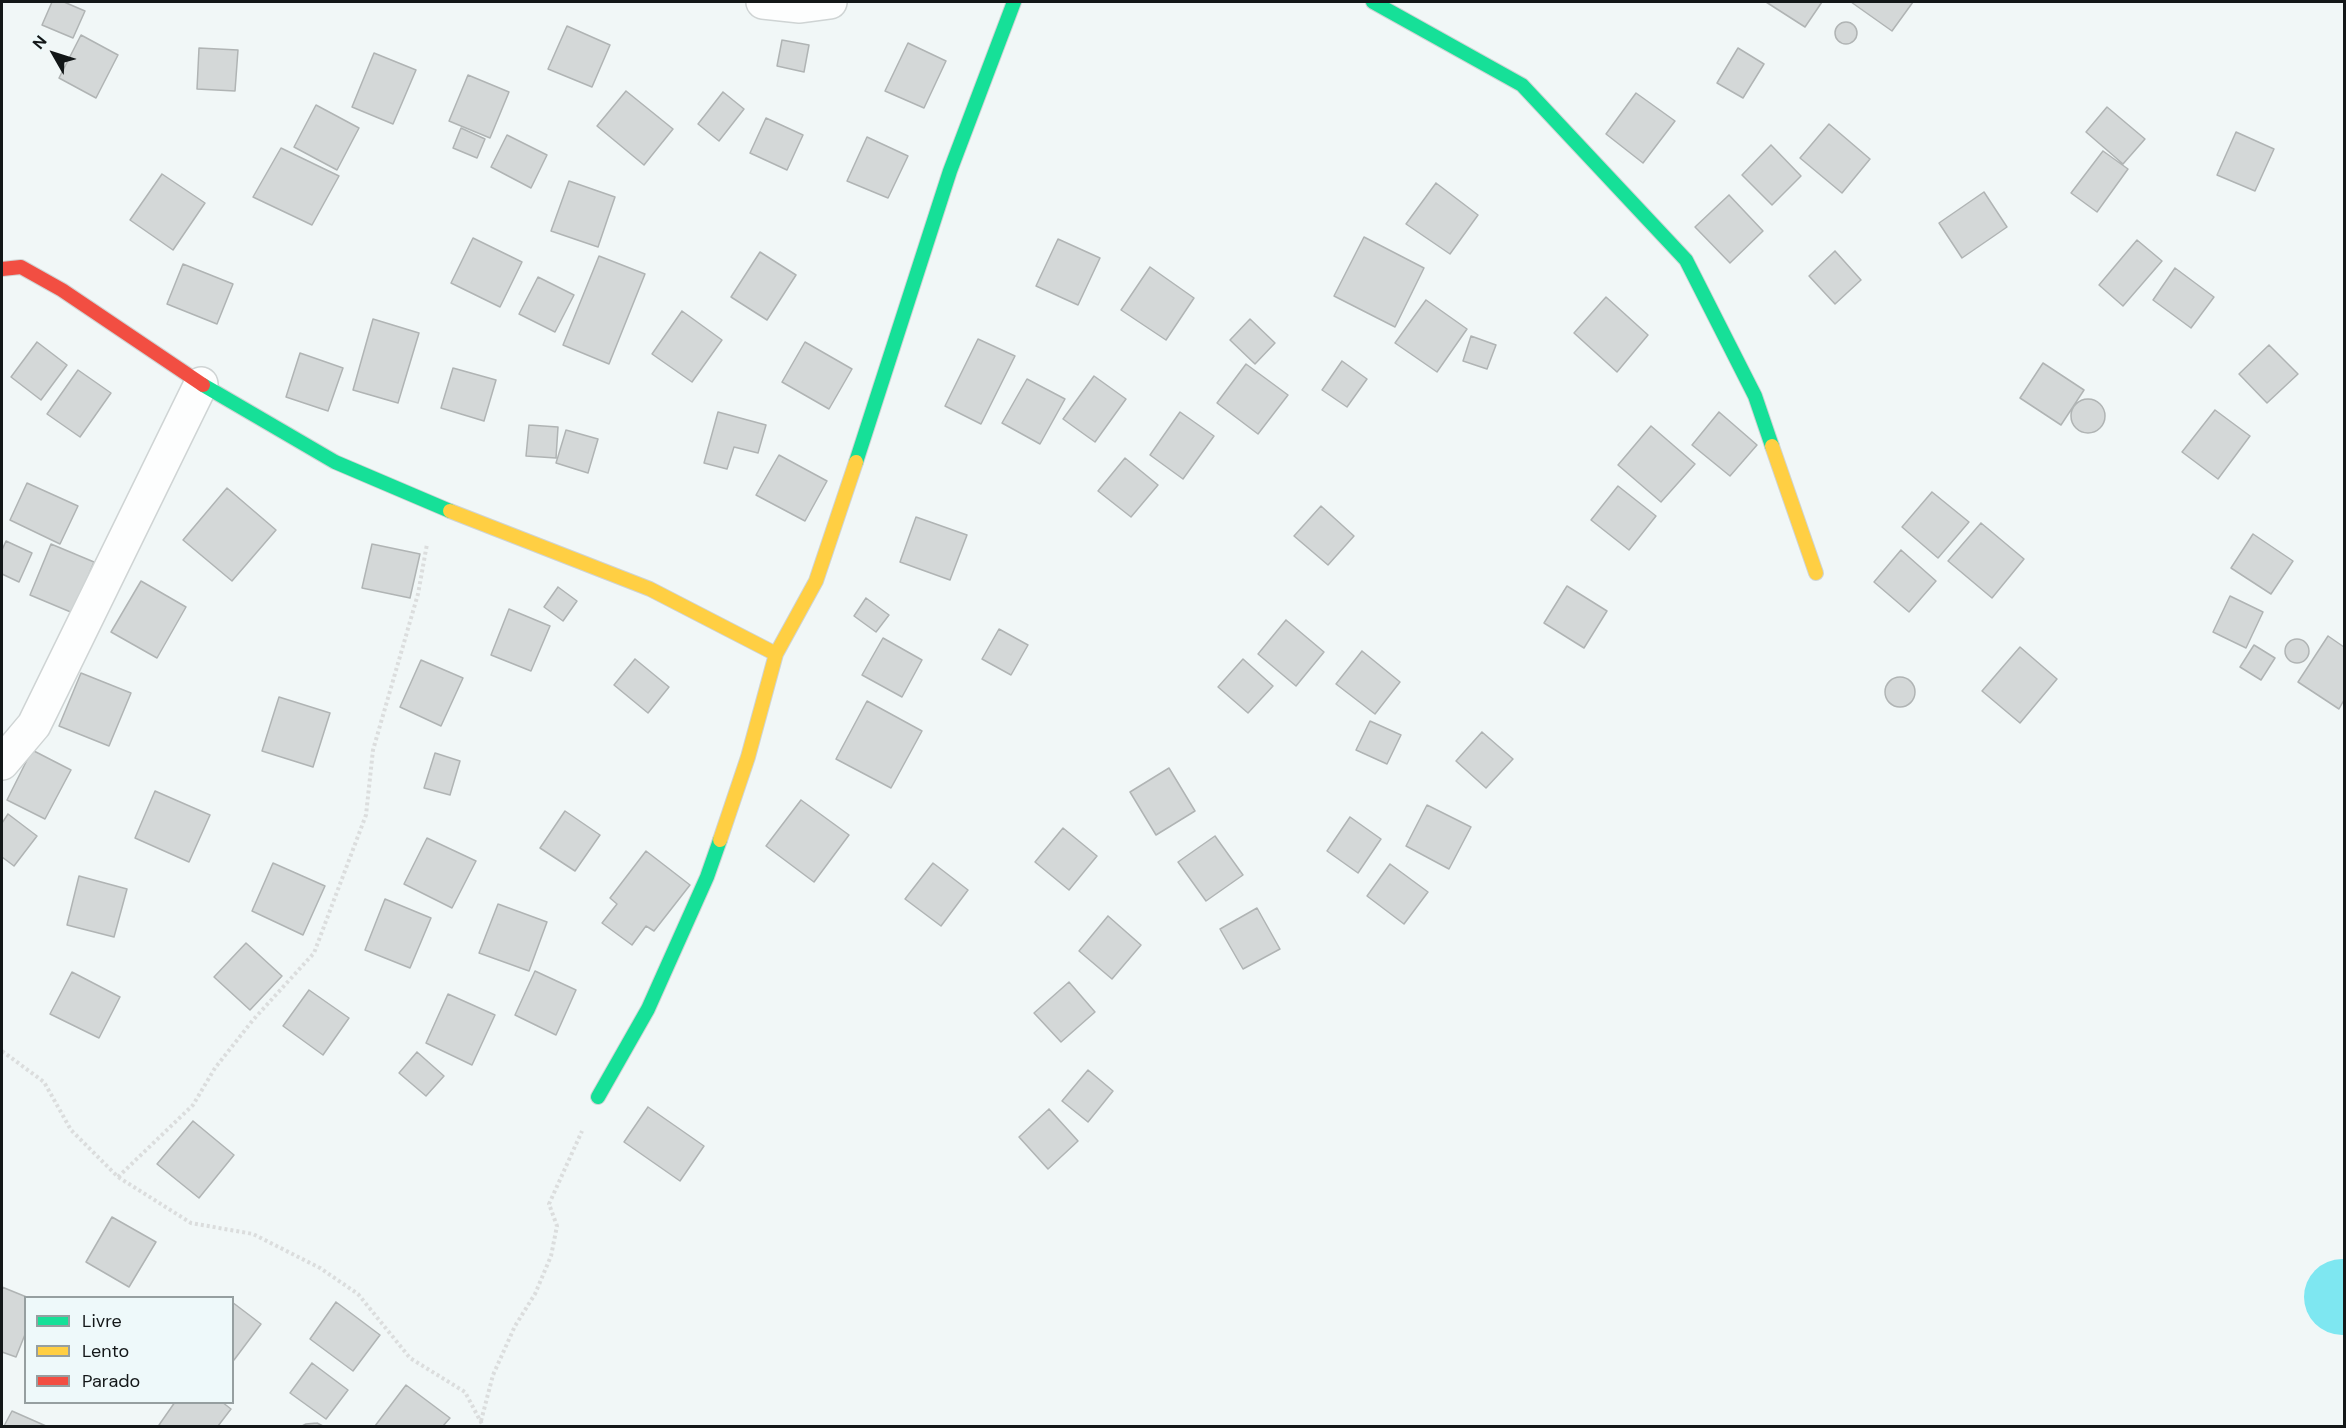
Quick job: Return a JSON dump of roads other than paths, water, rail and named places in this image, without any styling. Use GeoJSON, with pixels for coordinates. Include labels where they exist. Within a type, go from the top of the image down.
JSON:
{"type":"FeatureCollection","features":[{"type":"Feature","properties":{"kind":"street"},"geometry":{"type":"LineString","coordinates":[[763,2],[800,6],[830,2]]}},
{"type":"Feature","properties":{"kind":"street"},"geometry":{"type":"LineString","coordinates":[[598,1097],[648,1009],[707,877],[748,757],[776,654],[816,581],[950,171],[1014,2]]}},
{"type":"Feature","properties":{"kind":"street"},"geometry":{"type":"LineString","coordinates":[[1373,2],[1522,85],[1686,260],[1755,396],[1816,573]]}},
{"type":"Feature","properties":{"kind":"street"},"geometry":{"type":"LineString","coordinates":[[2,268],[21,267],[62,290],[201,384],[335,462],[435,505],[650,589],[776,654]]}},
{"type":"Feature","properties":{"kind":"street"},"geometry":{"type":"LineString","coordinates":[[2,763],[34,725],[201,384]]}}]}
